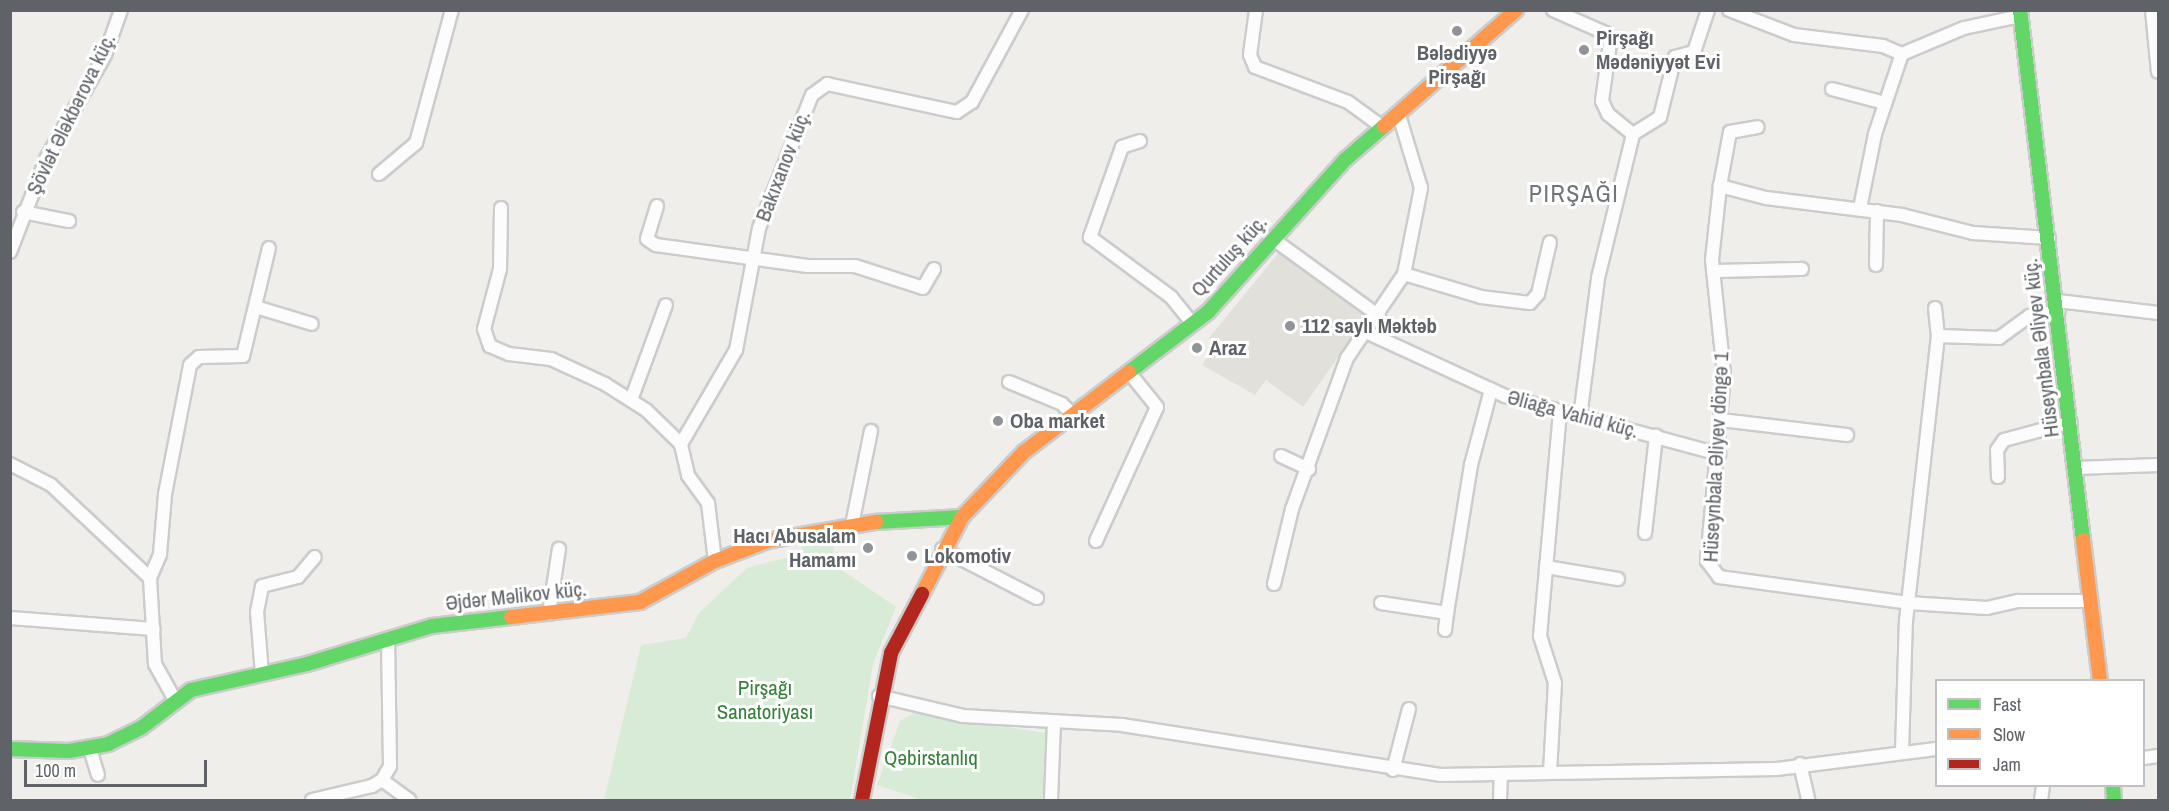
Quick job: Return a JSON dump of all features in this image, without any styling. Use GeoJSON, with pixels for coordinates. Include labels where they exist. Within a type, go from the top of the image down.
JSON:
{"type":"FeatureCollection","features":[{"type":"Feature","properties":{"kind":"street","name":"Şövlət Ələkbərova küç."},"geometry":{"type":"LineString","coordinates":[[10,252],[23,212],[60,131],[105,55],[121,10]]}},
{"type":"Feature","properties":{"kind":"street"},"geometry":{"type":"LineString","coordinates":[[379,174],[416,143],[452,10]]}},
{"type":"Feature","properties":{"kind":"street","name":"Bakıxanov küç."},"geometry":{"type":"LineString","coordinates":[[681,444],[736,350],[771,187],[819,85],[957,112],[972,102],[1022,10]]}},
{"type":"Feature","properties":{"kind":"street"},"geometry":{"type":"LineString","coordinates":[[1256,10],[1250,55],[1255,67],[1348,102],[1382,126]]}},
{"type":"Feature","properties":{"kind":"street","name":"Qurtuluş küç."},"geometry":{"type":"LineString","coordinates":[[862,801],[879,696],[899,632],[942,549],[962,517],[997,477],[1128,372],[1194,324],[1382,126],[1516,10]]}},
{"type":"Feature","properties":{"kind":"street"},"geometry":{"type":"LineString","coordinates":[[1553,10],[1605,33],[1610,43],[1602,101],[1608,114],[1633,134]]}},
{"type":"Feature","properties":{"kind":"street"},"geometry":{"type":"LineString","coordinates":[[1580,417],[1598,278],[1633,134],[1660,117],[1675,57],[1694,52],[1708,10]]}},
{"type":"Feature","properties":{"kind":"street"},"geometry":{"type":"LineString","coordinates":[[1729,10],[1794,35],[1883,46],[1902,54],[1964,28],[2020,13]]}},
{"type":"Feature","properties":{"kind":"street"},"geometry":{"type":"LineString","coordinates":[[2152,10],[2158,72]]}},
{"type":"Feature","properties":{"kind":"street","name":"Hüseynbala Əliyev küç."},"geometry":{"type":"LineString","coordinates":[[2020,13],[2059,306],[2100,679]]}},
{"type":"Feature","properties":{"kind":"street"},"geometry":{"type":"LineString","coordinates":[[1860,208],[1885,103],[1902,54]]}},
{"type":"Feature","properties":{"kind":"street"},"geometry":{"type":"LineString","coordinates":[[1832,89],[1885,103]]}},
{"type":"Feature","properties":{"kind":"street"},"geometry":{"type":"LineString","coordinates":[[1274,584],[1292,509],[1309,470],[1347,358],[1379,316],[1404,274],[1421,188],[1398,112]]}},
{"type":"Feature","properties":{"kind":"street","name":"Hüseynbala Əliyev döngə 1"},"geometry":{"type":"LineString","coordinates":[[1758,127],[1730,132],[1720,186],[1713,271],[1723,351],[1719,454],[1707,561],[1712,573],[1908,603],[1980,608],[2018,601],[2091,601]]}},
{"type":"Feature","properties":{"kind":"street"},"geometry":{"type":"LineString","coordinates":[[1140,141],[1122,147],[1090,237],[1171,297],[1194,324]]}},
{"type":"Feature","properties":{"kind":"street"},"geometry":{"type":"LineString","coordinates":[[1720,186],[1766,198],[1877,210],[1973,233],[2049,238]]}},
{"type":"Feature","properties":{"kind":"street"},"geometry":{"type":"LineString","coordinates":[[657,206],[648,234],[650,243],[754,260],[855,266],[923,288],[934,269]]}},
{"type":"Feature","properties":{"kind":"street"},"geometry":{"type":"LineString","coordinates":[[501,208],[500,269],[484,329],[490,346],[551,359],[631,400],[681,444],[688,475],[708,503],[715,561]]}},
{"type":"Feature","properties":{"kind":"street"},"geometry":{"type":"LineString","coordinates":[[1876,265],[1877,210]]}},
{"type":"Feature","properties":{"kind":"street"},"geometry":{"type":"LineString","coordinates":[[23,212],[69,221]]}},
{"type":"Feature","properties":{"kind":"street"},"geometry":{"type":"LineString","coordinates":[[1273,239],[1379,316]]}},
{"type":"Feature","properties":{"kind":"street"},"geometry":{"type":"LineString","coordinates":[[1404,274],[1480,297],[1530,303],[1538,294],[1550,242]]}},
{"type":"Feature","properties":{"kind":"street"},"geometry":{"type":"LineString","coordinates":[[175,700],[158,674],[150,578],[160,554],[165,494],[190,365],[199,357],[243,357],[259,308],[269,249]]}},
{"type":"Feature","properties":{"kind":"street"},"geometry":{"type":"LineString","coordinates":[[1713,271],[1802,268]]}},
{"type":"Feature","properties":{"kind":"street"},"geometry":{"type":"LineString","coordinates":[[631,400],[666,305]]}},
{"type":"Feature","properties":{"kind":"street"},"geometry":{"type":"LineString","coordinates":[[1938,336],[1999,338],[2029,316],[2059,306],[2158,314]]}},
{"type":"Feature","properties":{"kind":"street"},"geometry":{"type":"LineString","coordinates":[[259,308],[312,324]]}},
{"type":"Feature","properties":{"kind":"street"},"geometry":{"type":"LineString","coordinates":[[1902,752],[1908,603],[1938,336],[1935,308]]}},
{"type":"Feature","properties":{"kind":"street","name":"Əliağa Vahid küç."},"geometry":{"type":"LineString","coordinates":[[1366,332],[1491,390],[1580,417],[1719,454]]}},
{"type":"Feature","properties":{"kind":"street"},"geometry":{"type":"LineString","coordinates":[[1096,541],[1157,407],[1128,372]]}},
{"type":"Feature","properties":{"kind":"street"},"geometry":{"type":"LineString","coordinates":[[1009,382],[1062,404],[1073,415]]}},
{"type":"Feature","properties":{"kind":"street"},"geometry":{"type":"LineString","coordinates":[[1445,630],[1471,465],[1491,390]]}},
{"type":"Feature","properties":{"kind":"street"},"geometry":{"type":"LineString","coordinates":[[1550,772],[1555,683],[1540,636],[1560,411]]}},
{"type":"Feature","properties":{"kind":"street"},"geometry":{"type":"LineString","coordinates":[[1721,420],[1847,435]]}},
{"type":"Feature","properties":{"kind":"street"},"geometry":{"type":"LineString","coordinates":[[1998,477],[1997,450],[2004,440],[2071,422]]}},
{"type":"Feature","properties":{"kind":"street"},"geometry":{"type":"LineString","coordinates":[[852,525],[871,431]]}},
{"type":"Feature","properties":{"kind":"street"},"geometry":{"type":"LineString","coordinates":[[1645,533],[1656,436]]}},
{"type":"Feature","properties":{"kind":"street"},"geometry":{"type":"LineString","coordinates":[[1281,456],[1309,470]]}},
{"type":"Feature","properties":{"kind":"street"},"geometry":{"type":"LineString","coordinates":[[10,464],[51,485],[150,578]]}},
{"type":"Feature","properties":{"kind":"street"},"geometry":{"type":"LineString","coordinates":[[2076,468],[2158,465]]}},
{"type":"Feature","properties":{"kind":"street","name":"Əjdər Məlikov küç."},"geometry":{"type":"LineString","coordinates":[[10,749],[90,749],[141,728],[175,700],[210,684],[262,674],[454,621],[549,614],[650,598],[715,561],[767,541],[852,525],[942,514],[962,517]]}},
{"type":"Feature","properties":{"kind":"street"},"geometry":{"type":"LineString","coordinates":[[549,614],[559,549]]}},
{"type":"Feature","properties":{"kind":"street"},"geometry":{"type":"LineString","coordinates":[[942,549],[1037,598]]}},
{"type":"Feature","properties":{"kind":"street"},"geometry":{"type":"LineString","coordinates":[[262,674],[257,612],[262,586],[298,577],[315,557]]}},
{"type":"Feature","properties":{"kind":"street"},"geometry":{"type":"LineString","coordinates":[[1546,567],[1618,579]]}},
{"type":"Feature","properties":{"kind":"street"},"geometry":{"type":"LineString","coordinates":[[1381,603],[1447,613]]}},
{"type":"Feature","properties":{"kind":"street"},"geometry":{"type":"LineString","coordinates":[[10,618],[154,629]]}},
{"type":"Feature","properties":{"kind":"street"},"geometry":{"type":"LineString","coordinates":[[382,780],[391,742],[388,639]]}},
{"type":"Feature","properties":{"kind":"street"},"geometry":{"type":"LineString","coordinates":[[879,696],[963,716],[1054,723],[1122,725],[1393,770],[1501,774],[1800,764],[1935,749]]}},
{"type":"Feature","properties":{"kind":"street"},"geometry":{"type":"LineString","coordinates":[[1393,770],[1408,709]]}},
{"type":"Feature","properties":{"kind":"street"},"geometry":{"type":"LineString","coordinates":[[1051,801],[1054,723]]}},
{"type":"Feature","properties":{"kind":"street"},"geometry":{"type":"LineString","coordinates":[[90,749],[98,776]]}},
{"type":"Feature","properties":{"kind":"street"},"geometry":{"type":"LineString","coordinates":[[1800,764],[1808,801]]}},
{"type":"Feature","properties":{"kind":"street"},"geometry":{"type":"LineString","coordinates":[[1500,801],[1501,774]]}},
{"type":"Feature","properties":{"kind":"street"},"geometry":{"type":"LineString","coordinates":[[312,801],[382,780]]}},
{"type":"Feature","properties":{"kind":"street"},"geometry":{"type":"LineString","coordinates":[[382,780],[410,801]]}},
{"type":"Feature","properties":{"kind":"shaded area","name":"112 saylı Məktəb"},"geometry":{"type":"Polygon","coordinates":[[[1280,251],[1369,314],[1303,407],[1266,380],[1255,395],[1202,365],[1216,343],[1209,338],[1280,251]]]}},
{"type":"Feature","properties":{"kind":"green space","name":"Pirşağı Sanatoriyası"},"geometry":{"type":"Polygon","coordinates":[[[834,540],[833,564],[896,607],[873,664],[850,800],[604,800],[641,645],[686,638],[699,613],[747,568],[800,554],[802,546],[834,540]]]}},
{"type":"Feature","properties":{"kind":"green space","name":"Qəbirstanlıq"},"geometry":{"type":"Polygon","coordinates":[[[914,713],[1046,733],[1047,800],[922,800],[877,785],[900,721],[914,713]]]}},
{"type":"Feature","properties":{"kind":"traffic: fast"},"geometry":{"type":"LineString","coordinates":[[2020,10],[2083,540]]}},
{"type":"Feature","properties":{"kind":"traffic: fast"},"geometry":{"type":"LineString","coordinates":[[1129,372],[1208,312],[1346,159],[1384,126]]}},
{"type":"Feature","properties":{"kind":"traffic: fast"},"geometry":{"type":"LineString","coordinates":[[876,522],[962,517]]}},
{"type":"Feature","properties":{"kind":"traffic: fast"},"geometry":{"type":"LineString","coordinates":[[10,749],[69,751],[108,744],[141,728],[191,690],[307,664],[432,626],[511,617]]}},
{"type":"Feature","properties":{"kind":"traffic: fast"},"geometry":{"type":"LineString","coordinates":[[2113,787],[2114,800]]}},
{"type":"Feature","properties":{"kind":"traffic: slow"},"geometry":{"type":"LineString","coordinates":[[1384,126],[1516,10]]}},
{"type":"Feature","properties":{"kind":"traffic: slow"},"geometry":{"type":"LineString","coordinates":[[922,594],[962,517],[1024,452],[1129,372]]}},
{"type":"Feature","properties":{"kind":"traffic: slow"},"geometry":{"type":"LineString","coordinates":[[511,617],[640,602],[715,561],[767,541],[876,522]]}},
{"type":"Feature","properties":{"kind":"traffic: slow"},"geometry":{"type":"LineString","coordinates":[[2083,540],[2100,679]]}},
{"type":"Feature","properties":{"kind":"traffic: jam"},"geometry":{"type":"LineString","coordinates":[[862,800],[891,653],[922,594]]}},
{"type":"Feature","properties":{"kind":"place","name":"Bələdiyyə Pirşağı"},"geometry":{"type":"Point","coordinates":[1457,31]}},
{"type":"Feature","properties":{"kind":"place","name":"Pirşağı Mədəniyyət Evi"},"geometry":{"type":"Point","coordinates":[1584,50]}},
{"type":"Feature","properties":{"kind":"place","name":"112 saylı Məktəb"},"geometry":{"type":"Point","coordinates":[1290,326]}},
{"type":"Feature","properties":{"kind":"place","name":"Araz"},"geometry":{"type":"Point","coordinates":[1197,348]}},
{"type":"Feature","properties":{"kind":"place","name":"Oba market"},"geometry":{"type":"Point","coordinates":[998,421]}},
{"type":"Feature","properties":{"kind":"place","name":"Hacı Abusalam Hamamı"},"geometry":{"type":"Point","coordinates":[868,548]}},
{"type":"Feature","properties":{"kind":"place","name":"Lokomotiv"},"geometry":{"type":"Point","coordinates":[912,556]}},
{"type":"Feature","properties":{"kind":"district","name":"PIRŞAĞI"},"geometry":{"type":"Point","coordinates":[1574,194]}}]}
